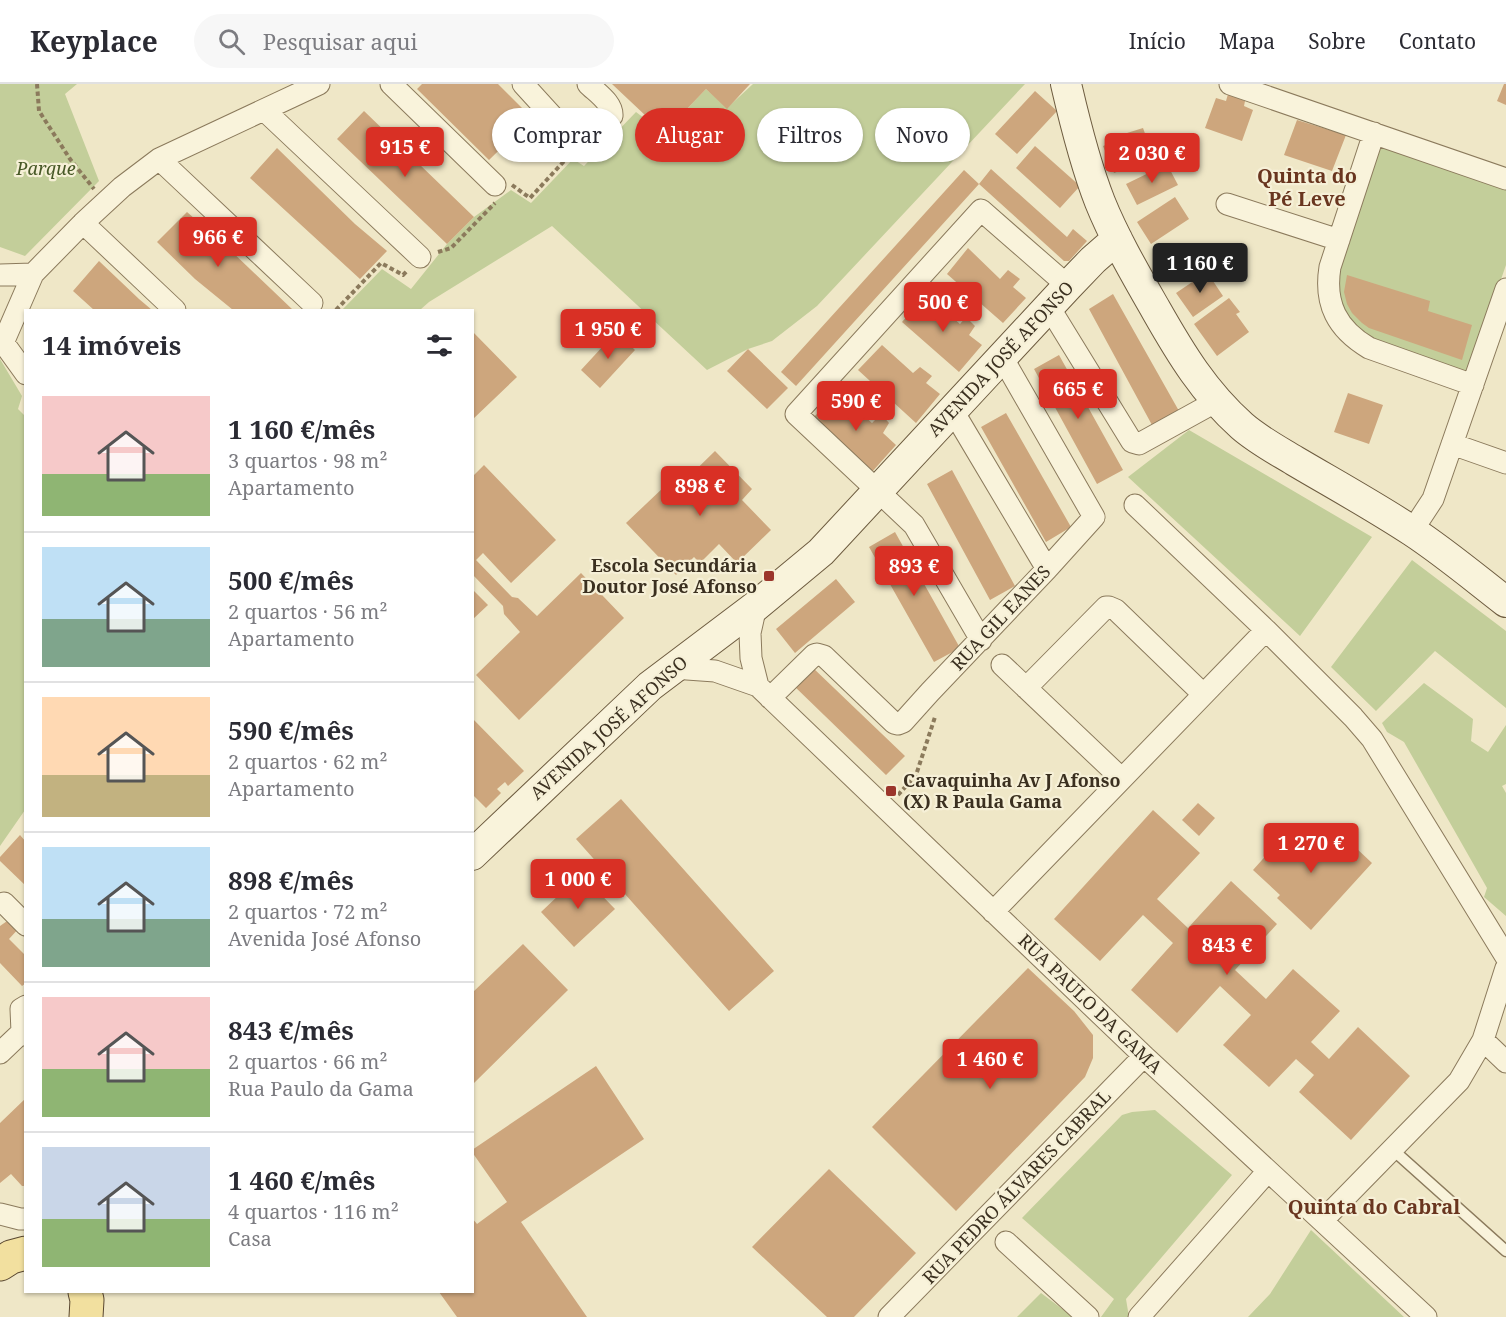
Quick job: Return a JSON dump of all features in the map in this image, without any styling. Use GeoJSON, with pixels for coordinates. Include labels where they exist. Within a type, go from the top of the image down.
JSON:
{"type":"FeatureCollection","features":[{"type":"Feature","properties":{"kind":"street"},"geometry":{"type":"LineString","coordinates":[[24,371],[1,340],[33,274],[83,224],[122,187],[159,159],[319,84]]}},
{"type":"Feature","properties":{"kind":"street"},"geometry":{"type":"LineString","coordinates":[[391,84],[499,193]]}},
{"type":"Feature","properties":{"kind":"street"},"geometry":{"type":"LineString","coordinates":[[523,84],[545,108]]}},
{"type":"Feature","properties":{"kind":"street"},"geometry":{"type":"LineString","coordinates":[[588,84],[612,108]]}},
{"type":"Feature","properties":{"kind":"street"},"geometry":{"type":"LineString","coordinates":[[1066,84],[1090,174],[1100,202],[1117,239],[1182,356],[1200,381],[1243,427],[1412,531],[1506,602]]}},
{"type":"Feature","properties":{"kind":"street"},"geometry":{"type":"LineString","coordinates":[[1230,84],[1506,179]]}},
{"type":"Feature","properties":{"kind":"street"},"geometry":{"type":"LineString","coordinates":[[264,110],[420,257]]}},
{"type":"Feature","properties":{"kind":"street"},"geometry":{"type":"LineString","coordinates":[[1374,133],[1330,267],[1328,284],[1336,317],[1347,332],[1369,348],[1473,385]]}},
{"type":"Feature","properties":{"kind":"street"},"geometry":{"type":"LineString","coordinates":[[159,159],[312,303]]}},
{"type":"Feature","properties":{"kind":"street"},"geometry":{"type":"LineString","coordinates":[[1227,204],[1339,240]]}},
{"type":"Feature","properties":{"kind":"street"},"geometry":{"type":"LineString","coordinates":[[981,640],[914,525],[796,414],[981,210],[1059,296],[1132,442],[1138,444],[1217,401]]}},
{"type":"Feature","properties":{"kind":"street"},"geometry":{"type":"LineString","coordinates":[[83,224],[174,309]]}},
{"type":"Feature","properties":{"kind":"street","name":"AVENIDA JOSÉ AFONSO"},"geometry":{"type":"LineString","coordinates":[[475,846],[629,705],[821,552],[1093,260],[1117,239]]}},
{"type":"Feature","properties":{"kind":"street"},"geometry":{"type":"LineString","coordinates":[[0,275],[33,274]]}},
{"type":"Feature","properties":{"kind":"street"},"geometry":{"type":"LineString","coordinates":[[1412,531],[1433,499],[1473,385],[1500,326],[1506,289]]}},
{"type":"Feature","properties":{"kind":"street","name":"RUA GIL EANES"},"geometry":{"type":"LineString","coordinates":[[764,692],[817,654],[824,656],[894,723],[903,722],[1094,518],[1002,357]]}},
{"type":"Feature","properties":{"kind":"street"},"geometry":{"type":"LineString","coordinates":[[953,411],[1047,570]]}},
{"type":"Feature","properties":{"kind":"street"},"geometry":{"type":"LineString","coordinates":[[1452,444],[1506,463]]}},
{"type":"Feature","properties":{"kind":"street"},"geometry":{"type":"LineString","coordinates":[[1135,505],[1266,630],[1372,739],[1506,957]]}},
{"type":"Feature","properties":{"kind":"street"},"geometry":{"type":"LineString","coordinates":[[756,606],[750,633],[751,658],[764,692]]}},
{"type":"Feature","properties":{"kind":"street"},"geometry":{"type":"LineString","coordinates":[[1026,688],[1106,607],[1109,607],[1116,610],[1203,694]]}},
{"type":"Feature","properties":{"kind":"street"},"geometry":{"type":"LineString","coordinates":[[993,912],[1266,630]]}},
{"type":"Feature","properties":{"kind":"street"},"geometry":{"type":"LineString","coordinates":[[1002,665],[1121,778]]}},
{"type":"Feature","properties":{"kind":"street","name":"RUA PAULO DA GAMA"},"geometry":{"type":"LineString","coordinates":[[674,668],[715,671],[764,692],[1144,1056],[1426,1317]]}},
{"type":"Feature","properties":{"kind":"street"},"geometry":{"type":"LineString","coordinates":[[4,903],[24,923]]}},
{"type":"Feature","properties":{"kind":"street"},"geometry":{"type":"LineString","coordinates":[[1323,1220],[1459,1081],[1483,1040],[1506,968]]}},
{"type":"Feature","properties":{"kind":"street"},"geometry":{"type":"LineString","coordinates":[[0,1053],[24,1034],[21,1010],[24,1008]]}},
{"type":"Feature","properties":{"kind":"street"},"geometry":{"type":"LineString","coordinates":[[1483,1040],[1506,1062]]}},
{"type":"Feature","properties":{"kind":"street","name":"RUA PEDRO ÁLVARES CABRAL"},"geometry":{"type":"LineString","coordinates":[[889,1317],[1144,1056]]}},
{"type":"Feature","properties":{"kind":"street"},"geometry":{"type":"LineString","coordinates":[[1139,1317],[1268,1171]]}},
{"type":"Feature","properties":{"kind":"street"},"geometry":{"type":"LineString","coordinates":[[0,1214],[24,1219]]}},
{"type":"Feature","properties":{"kind":"street"},"geometry":{"type":"LineString","coordinates":[[1006,1242],[1088,1317]]}},
{"type":"Feature","properties":{"kind":"lane"},"geometry":{"type":"LineString","coordinates":[[1392,1149],[1506,1251]]}},
{"type":"Feature","properties":{"kind":"path"},"geometry":{"type":"LineString","coordinates":[[37,84],[39,111],[70,159],[105,204]]}},
{"type":"Feature","properties":{"kind":"path"},"geometry":{"type":"LineString","coordinates":[[337,309],[381,263],[403,275],[420,257],[451,248],[499,193],[512,185],[530,198],[564,162]]}},
{"type":"Feature","properties":{"kind":"path"},"geometry":{"type":"LineString","coordinates":[[885,809],[916,776],[938,707],[930,692]]}},
{"type":"Feature","properties":{"kind":"green space","name":"Parque"},"geometry":{"type":"Polygon","coordinates":[[[0,84],[77,84],[65,94],[99,181],[25,256],[0,247],[0,84]]]}},
{"type":"Feature","properties":{"kind":"green space"},"geometry":{"type":"Polygon","coordinates":[[[753,84],[1025,84],[970,143],[970,108],[875,108],[875,162],[952,162],[817,306],[772,341],[748,349],[707,370],[552,226],[421,309],[343,309],[382,269],[411,289],[447,244],[474,217],[511,190],[531,203],[570,162],[578,162],[584,166],[588,162],[623,162],[623,126],[635,113],[635,162],[745,162],[745,108],[727,108],[753,84]]]}},
{"type":"Feature","properties":{"kind":"green space"},"geometry":{"type":"Polygon","coordinates":[[[706,89],[727,108],[688,108],[706,89]]]}},
{"type":"Feature","properties":{"kind":"green space"},"geometry":{"type":"Polygon","coordinates":[[[1385,147],[1506,186],[1506,265],[1470,368],[1466,371],[1453,372],[1367,340],[1340,308],[1337,268],[1377,151],[1385,147]]]}},
{"type":"Feature","properties":{"kind":"green space"},"geometry":{"type":"Polygon","coordinates":[[[0,359],[22,396],[18,409],[24,415],[24,811],[0,846],[0,359]]]}},
{"type":"Feature","properties":{"kind":"green space"},"geometry":{"type":"Polygon","coordinates":[[[1189,430],[1372,537],[1300,636],[1128,477],[1189,430]]]}},
{"type":"Feature","properties":{"kind":"green space"},"geometry":{"type":"Polygon","coordinates":[[[1412,560],[1506,631],[1506,708],[1435,651],[1376,711],[1331,667],[1412,560]]]}},
{"type":"Feature","properties":{"kind":"green space"},"geometry":{"type":"Polygon","coordinates":[[[1424,683],[1473,719],[1471,741],[1488,752],[1506,725],[1506,784],[1502,786],[1506,793],[1506,916],[1484,897],[1487,888],[1404,742],[1387,732],[1382,723],[1424,683]]]}},
{"type":"Feature","properties":{"kind":"green space"},"geometry":{"type":"Polygon","coordinates":[[[1155,1110],[1232,1175],[1126,1299],[1129,1317],[1101,1317],[1114,1299],[1022,1218],[1122,1115],[1155,1110]]]}},
{"type":"Feature","properties":{"kind":"green space"},"geometry":{"type":"Polygon","coordinates":[[[1311,1230],[1404,1317],[1248,1317],[1270,1294],[1311,1230]]]}},
{"type":"Feature","properties":{"kind":"green space"},"geometry":{"type":"Polygon","coordinates":[[[1041,1293],[1073,1317],[1017,1317],[1041,1293]]]}},
{"type":"Feature","properties":{"kind":"building"},"geometry":{"type":"Polygon","coordinates":[[[422,84],[498,84],[522,108],[492,108],[492,157],[489,160],[417,89],[422,84]]]}},
{"type":"Feature","properties":{"kind":"building"},"geometry":{"type":"Polygon","coordinates":[[[612,84],[750,84],[728,108],[706,89],[688,108],[637,108],[612,84]]]}},
{"type":"Feature","properties":{"kind":"building"},"geometry":{"type":"Polygon","coordinates":[[[1506,84],[1506,105],[1497,101],[1506,84]]]}},
{"type":"Feature","properties":{"kind":"building"},"geometry":{"type":"Polygon","coordinates":[[[1035,91],[1057,111],[1017,154],[995,134],[1035,91]]]}},
{"type":"Feature","properties":{"kind":"building"},"geometry":{"type":"Polygon","coordinates":[[[1228,94],[1245,101],[1244,106],[1253,110],[1242,141],[1205,128],[1216,98],[1226,101],[1228,94]]]}},
{"type":"Feature","properties":{"kind":"building"},"geometry":{"type":"Polygon","coordinates":[[[364,111],[474,217],[447,244],[337,139],[364,111]]]}},
{"type":"Feature","properties":{"kind":"building"},"geometry":{"type":"Polygon","coordinates":[[[1297,120],[1346,135],[1332,171],[1284,155],[1297,120]]]}},
{"type":"Feature","properties":{"kind":"building"},"geometry":{"type":"Polygon","coordinates":[[[1143,128],[1154,158],[1114,173],[1103,146],[1130,136],[1127,133],[1143,128]]]}},
{"type":"Feature","properties":{"kind":"building"},"geometry":{"type":"Polygon","coordinates":[[[1035,146],[1080,186],[1060,208],[1016,168],[1035,146]]]}},
{"type":"Feature","properties":{"kind":"building"},"geometry":{"type":"Polygon","coordinates":[[[277,148],[355,224],[387,251],[360,279],[250,178],[277,148]]]}},
{"type":"Feature","properties":{"kind":"building"},"geometry":{"type":"Polygon","coordinates":[[[1167,164],[1178,185],[1137,205],[1126,184],[1167,164]]]}},
{"type":"Feature","properties":{"kind":"building"},"geometry":{"type":"Polygon","coordinates":[[[991,169],[1067,237],[1073,229],[1087,241],[1069,261],[1064,261],[979,184],[991,169]]]}},
{"type":"Feature","properties":{"kind":"building"},"geometry":{"type":"Polygon","coordinates":[[[964,170],[979,184],[796,386],[781,372],[964,170]]]}},
{"type":"Feature","properties":{"kind":"building"},"geometry":{"type":"Polygon","coordinates":[[[1175,197],[1189,219],[1151,244],[1137,222],[1175,197]]]}},
{"type":"Feature","properties":{"kind":"building"},"geometry":{"type":"Polygon","coordinates":[[[187,212],[292,309],[232,309],[195,279],[157,242],[187,212]]]}},
{"type":"Feature","properties":{"kind":"building"},"geometry":{"type":"Polygon","coordinates":[[[968,248],[1000,279],[1008,270],[1020,279],[1013,287],[1026,298],[1003,323],[947,274],[968,248]]]}},
{"type":"Feature","properties":{"kind":"building"},"geometry":{"type":"Polygon","coordinates":[[[99,261],[151,309],[93,309],[73,291],[99,261]]]}},
{"type":"Feature","properties":{"kind":"building"},"geometry":{"type":"Polygon","coordinates":[[[1207,272],[1223,296],[1193,317],[1176,293],[1207,272]]]}},
{"type":"Feature","properties":{"kind":"building"},"geometry":{"type":"Polygon","coordinates":[[[1347,275],[1430,301],[1428,311],[1472,325],[1462,360],[1369,328],[1362,323],[1347,304],[1344,292],[1347,275]]]}},
{"type":"Feature","properties":{"kind":"building"},"geometry":{"type":"Polygon","coordinates":[[[926,294],[960,324],[966,317],[975,326],[969,335],[982,345],[959,372],[902,322],[926,294]]]}},
{"type":"Feature","properties":{"kind":"building"},"geometry":{"type":"Polygon","coordinates":[[[1113,294],[1179,411],[1152,425],[1089,309],[1113,294]]]}},
{"type":"Feature","properties":{"kind":"building"},"geometry":{"type":"Polygon","coordinates":[[[1229,298],[1240,312],[1236,314],[1249,332],[1217,356],[1194,324],[1229,298]]]}},
{"type":"Feature","properties":{"kind":"building"},"geometry":{"type":"Polygon","coordinates":[[[616,332],[635,350],[600,388],[581,370],[616,332]]]}},
{"type":"Feature","properties":{"kind":"building"},"geometry":{"type":"Polygon","coordinates":[[[474,333],[517,377],[474,418],[474,333]]]}},
{"type":"Feature","properties":{"kind":"building"},"geometry":{"type":"Polygon","coordinates":[[[882,345],[913,373],[920,367],[932,376],[926,383],[940,394],[916,423],[858,370],[882,345]]]}},
{"type":"Feature","properties":{"kind":"building"},"geometry":{"type":"Polygon","coordinates":[[[748,349],[788,388],[767,409],[727,371],[748,349]]]}},
{"type":"Feature","properties":{"kind":"building"},"geometry":{"type":"Polygon","coordinates":[[[1059,355],[1123,470],[1097,484],[1034,369],[1059,355]]]}},
{"type":"Feature","properties":{"kind":"building"},"geometry":{"type":"Polygon","coordinates":[[[837,392],[872,423],[881,414],[889,423],[883,433],[896,445],[871,473],[813,418],[837,392]]]}},
{"type":"Feature","properties":{"kind":"building"},"geometry":{"type":"Polygon","coordinates":[[[1348,393],[1383,405],[1369,444],[1334,432],[1348,393]]]}},
{"type":"Feature","properties":{"kind":"building"},"geometry":{"type":"Polygon","coordinates":[[[1006,413],[1071,527],[1046,542],[981,427],[1006,413]]]}},
{"type":"Feature","properties":{"kind":"building"},"geometry":{"type":"Polygon","coordinates":[[[715,451],[752,489],[742,500],[771,530],[737,563],[719,544],[700,563],[694,557],[676,575],[626,523],[665,486],[672,493],[715,451]]]}},
{"type":"Feature","properties":{"kind":"building"},"geometry":{"type":"Polygon","coordinates":[[[484,465],[556,540],[511,583],[483,553],[476,560],[512,597],[518,598],[537,616],[581,573],[624,618],[519,720],[476,675],[520,632],[504,614],[503,606],[474,576],[474,475],[484,465]]]}},
{"type":"Feature","properties":{"kind":"building"},"geometry":{"type":"Polygon","coordinates":[[[952,470],[1015,586],[990,600],[927,484],[952,470]]]}},
{"type":"Feature","properties":{"kind":"building"},"geometry":{"type":"Polygon","coordinates":[[[895,532],[960,648],[934,662],[869,547],[895,532]]]}},
{"type":"Feature","properties":{"kind":"building"},"geometry":{"type":"Polygon","coordinates":[[[836,579],[855,602],[795,653],[776,629],[836,579]]]}},
{"type":"Feature","properties":{"kind":"building"},"geometry":{"type":"Polygon","coordinates":[[[474,591],[488,605],[474,618],[474,591]]]}},
{"type":"Feature","properties":{"kind":"building"},"geometry":{"type":"Polygon","coordinates":[[[811,666],[905,756],[886,775],[793,685],[811,666]]]}},
{"type":"Feature","properties":{"kind":"building"},"geometry":{"type":"Polygon","coordinates":[[[474,720],[524,771],[508,786],[505,782],[497,789],[501,793],[486,808],[474,796],[474,720]]]}},
{"type":"Feature","properties":{"kind":"building"},"geometry":{"type":"Polygon","coordinates":[[[621,799],[774,971],[729,1011],[576,839],[621,799]]]}},
{"type":"Feature","properties":{"kind":"building"},"geometry":{"type":"Polygon","coordinates":[[[1198,803],[1215,818],[1199,836],[1182,820],[1198,803]]]}},
{"type":"Feature","properties":{"kind":"building"},"geometry":{"type":"Polygon","coordinates":[[[1153,810],[1200,853],[1157,899],[1188,928],[1231,881],[1277,924],[1235,970],[1266,999],[1293,969],[1340,1011],[1311,1042],[1329,1059],[1358,1027],[1410,1076],[1351,1140],[1299,1092],[1314,1075],[1296,1059],[1269,1087],[1223,1045],[1251,1015],[1220,986],[1177,1033],[1131,990],[1173,943],[1143,915],[1100,961],[1054,919],[1153,810]]]}},
{"type":"Feature","properties":{"kind":"building"},"geometry":{"type":"Polygon","coordinates":[[[1281,827],[1315,858],[1339,832],[1372,863],[1311,930],[1277,898],[1280,895],[1253,870],[1270,851],[1264,845],[1281,827]]]}},
{"type":"Feature","properties":{"kind":"building"},"geometry":{"type":"Polygon","coordinates":[[[20,835],[24,840],[24,884],[0,861],[0,857],[20,835]]]}},
{"type":"Feature","properties":{"kind":"building"},"geometry":{"type":"Polygon","coordinates":[[[581,874],[615,909],[574,947],[541,912],[581,874]]]}},
{"type":"Feature","properties":{"kind":"building"},"geometry":{"type":"Polygon","coordinates":[[[10,919],[20,927],[9,939],[24,954],[24,984],[22,986],[0,963],[0,926],[10,919]]]}},
{"type":"Feature","properties":{"kind":"building"},"geometry":{"type":"Polygon","coordinates":[[[523,944],[568,990],[474,1083],[474,991],[523,944]]]}},
{"type":"Feature","properties":{"kind":"building"},"geometry":{"type":"Polygon","coordinates":[[[1028,968],[1074,1011],[1093,1035],[1093,1058],[1085,1077],[956,1211],[872,1127],[1028,968]]]}},
{"type":"Feature","properties":{"kind":"building"},"geometry":{"type":"Polygon","coordinates":[[[596,1066],[644,1139],[521,1222],[587,1317],[457,1317],[440,1293],[474,1293],[474,1220],[477,1224],[507,1202],[474,1155],[474,1149],[596,1066]]]}},
{"type":"Feature","properties":{"kind":"building"},"geometry":{"type":"Polygon","coordinates":[[[24,1100],[24,1186],[11,1174],[0,1183],[0,1123],[24,1100]]]}},
{"type":"Feature","properties":{"kind":"building"},"geometry":{"type":"Polygon","coordinates":[[[829,1169],[916,1253],[854,1317],[827,1317],[752,1247],[829,1169]]]}},
{"type":"Feature","properties":{"kind":"place","name":"Escola Secundária Doutor José Afonso"},"geometry":{"type":"Point","coordinates":[769,576]}},
{"type":"Feature","properties":{"kind":"place","name":"Cavaquinha Av J Afonso (X) R Paula Gama"},"geometry":{"type":"Point","coordinates":[891,791]}},
{"type":"Feature","properties":{"kind":"district","name":"Quinta do Pé Leve"},"geometry":{"type":"Point","coordinates":[1307,188]}},
{"type":"Feature","properties":{"kind":"district","name":"Quinta do Cabral"},"geometry":{"type":"Point","coordinates":[1374,1207]}}]}
